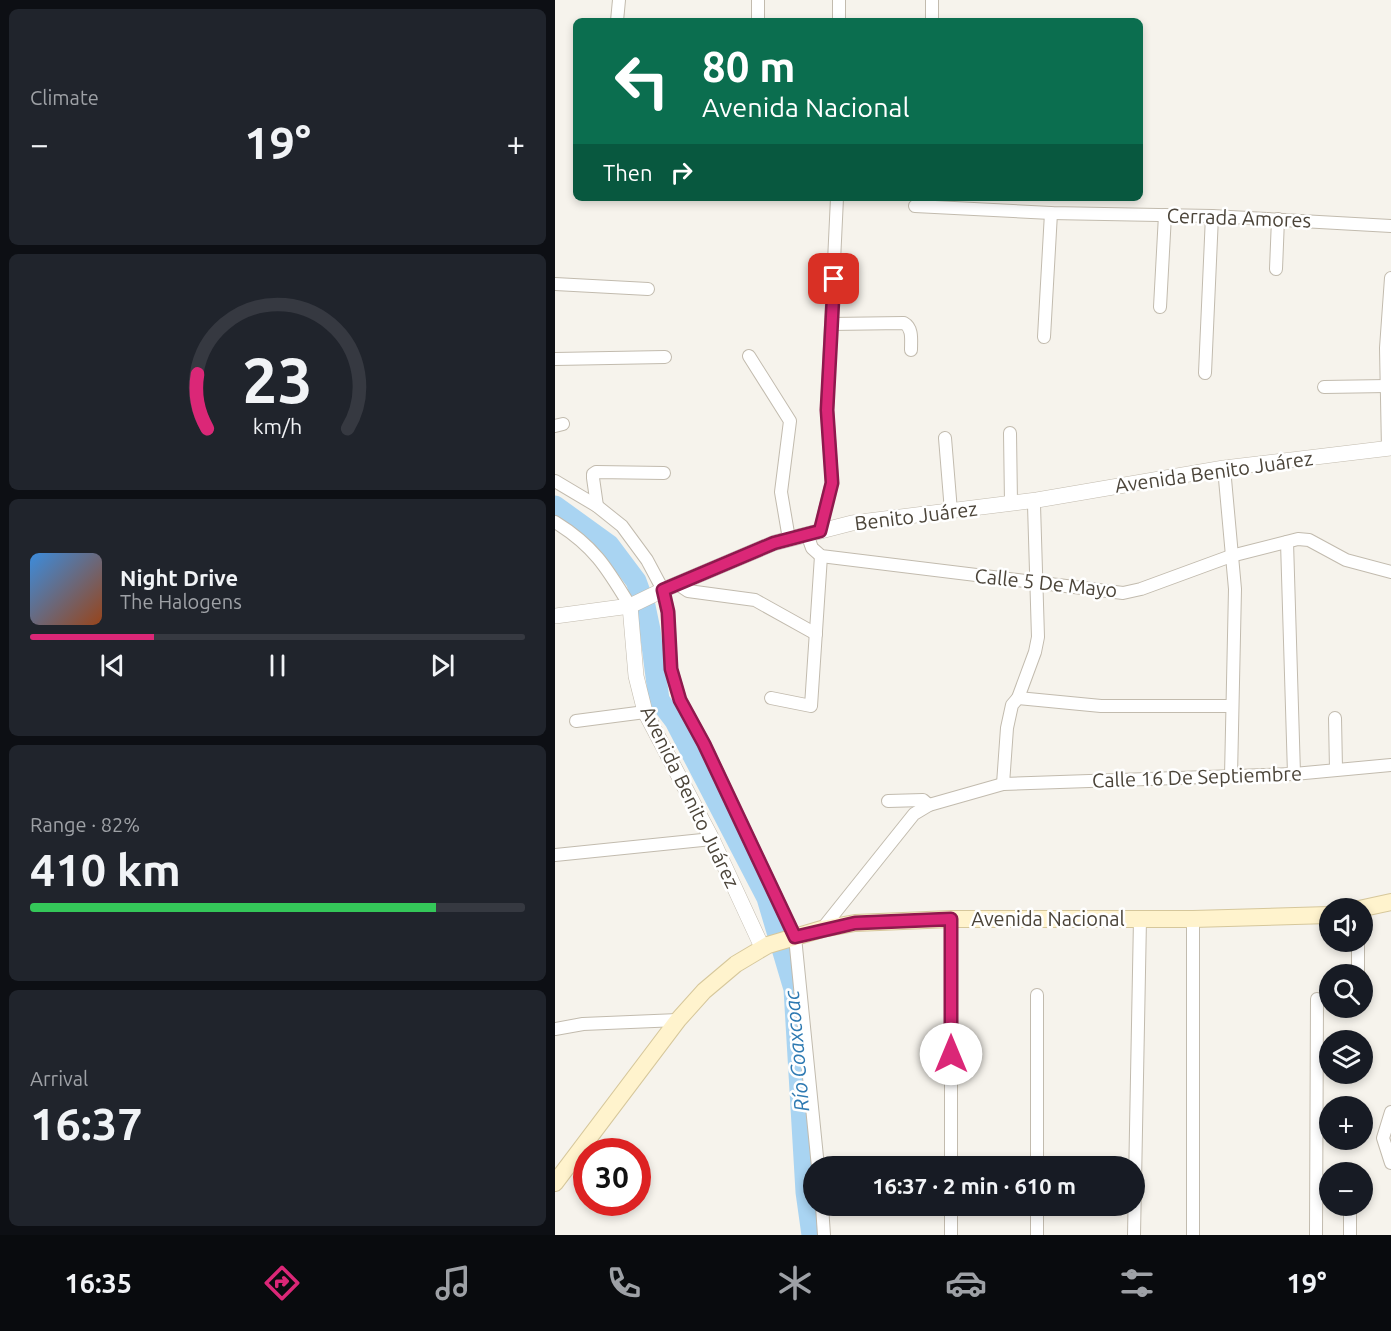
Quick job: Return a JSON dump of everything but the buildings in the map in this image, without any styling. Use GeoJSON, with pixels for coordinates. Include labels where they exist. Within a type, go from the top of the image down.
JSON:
{"type":"FeatureCollection","features":[{"type":"Feature","properties":{"kind":"main road"},"geometry":{"type":"LineString","coordinates":[[1373,906],[1391,902]]}},
{"type":"Feature","properties":{"kind":"main road","name":"Avenida Nacional"},"geometry":{"type":"LineString","coordinates":[[555,1183],[678,1020],[704,991],[736,964],[765,946],[822,929],[855,923],[951,919],[1193,920],[1319,915]]}},
{"type":"Feature","properties":{"kind":"street"},"geometry":{"type":"LineString","coordinates":[[617,18],[619,0]]}},
{"type":"Feature","properties":{"kind":"street"},"geometry":{"type":"LineString","coordinates":[[758,18],[759,0]]}},
{"type":"Feature","properties":{"kind":"street"},"geometry":{"type":"LineString","coordinates":[[839,0],[839,18]]}},
{"type":"Feature","properties":{"kind":"street"},"geometry":{"type":"LineString","coordinates":[[932,0],[932,18]]}},
{"type":"Feature","properties":{"kind":"street"},"geometry":{"type":"LineString","coordinates":[[771,698],[811,706],[821,556],[812,548],[814,533],[832,483],[827,410],[837,201]]}},
{"type":"Feature","properties":{"kind":"street","name":"Cerrada Amores"},"geometry":{"type":"LineString","coordinates":[[922,204],[1051,213],[1212,216],[1391,226]]}},
{"type":"Feature","properties":{"kind":"street"},"geometry":{"type":"LineString","coordinates":[[1044,337],[1051,213]]}},
{"type":"Feature","properties":{"kind":"street"},"geometry":{"type":"LineString","coordinates":[[1160,307],[1165,215]]}},
{"type":"Feature","properties":{"kind":"street"},"geometry":{"type":"LineString","coordinates":[[1205,373],[1212,216]]}},
{"type":"Feature","properties":{"kind":"street"},"geometry":{"type":"LineString","coordinates":[[1276,269],[1278,219]]}},
{"type":"Feature","properties":{"kind":"street"},"geometry":{"type":"LineString","coordinates":[[1389,448],[1386,348],[1391,278]]}},
{"type":"Feature","properties":{"kind":"street"},"geometry":{"type":"LineString","coordinates":[[555,284],[648,289]]}},
{"type":"Feature","properties":{"kind":"street"},"geometry":{"type":"LineString","coordinates":[[831,324],[904,322],[908,325],[911,350]]}},
{"type":"Feature","properties":{"kind":"street"},"geometry":{"type":"LineString","coordinates":[[749,356],[790,421],[780,492],[789,539]]}},
{"type":"Feature","properties":{"kind":"street"},"geometry":{"type":"LineString","coordinates":[[555,359],[665,357]]}},
{"type":"Feature","properties":{"kind":"street"},"geometry":{"type":"LineString","coordinates":[[1324,387],[1387,386]]}},
{"type":"Feature","properties":{"kind":"street"},"geometry":{"type":"LineString","coordinates":[[1010,433],[1011,504]]}},
{"type":"Feature","properties":{"kind":"street"},"geometry":{"type":"LineString","coordinates":[[945,438],[951,511]]}},
{"type":"Feature","properties":{"kind":"street","name":"Avenida Benito Juárez"},"geometry":{"type":"LineString","coordinates":[[1037,500],[1224,468],[1389,448]]}},
{"type":"Feature","properties":{"kind":"street"},"geometry":{"type":"LineString","coordinates":[[1224,468],[1235,589],[1231,776]]}},
{"type":"Feature","properties":{"kind":"street"},"geometry":{"type":"LineString","coordinates":[[597,506],[593,474],[596,472],[664,473]]}},
{"type":"Feature","properties":{"kind":"street"},"geometry":{"type":"LineString","coordinates":[[555,481],[597,506],[623,526],[648,560],[658,592],[668,612],[671,669],[680,700],[704,744],[791,938],[817,1156]]}},
{"type":"Feature","properties":{"kind":"street"},"geometry":{"type":"LineString","coordinates":[[1003,784],[1007,728],[1012,705],[1018,698],[1035,652],[1038,637],[1034,505],[1037,500]]}},
{"type":"Feature","properties":{"kind":"street","name":"Benito Juárez"},"geometry":{"type":"LineString","coordinates":[[634,605],[658,592],[774,543],[789,539],[852,523],[1037,500]]}},
{"type":"Feature","properties":{"kind":"street"},"geometry":{"type":"LineString","coordinates":[[555,522],[576,535],[605,564],[634,605],[555,616]]}},
{"type":"Feature","properties":{"kind":"street","name":"Calle 5 De Mayo"},"geometry":{"type":"LineString","coordinates":[[821,556],[1123,593],[1231,556],[1298,539],[1309,540],[1346,560],[1391,572]]}},
{"type":"Feature","properties":{"kind":"street"},"geometry":{"type":"LineString","coordinates":[[1287,542],[1295,774]]}},
{"type":"Feature","properties":{"kind":"street"},"geometry":{"type":"LineString","coordinates":[[679,585],[688,591],[755,600],[816,634]]}},
{"type":"Feature","properties":{"kind":"street","name":"Avenida Benito Juárez"},"geometry":{"type":"LineString","coordinates":[[634,605],[636,676],[645,712],[765,946]]}},
{"type":"Feature","properties":{"kind":"street"},"geometry":{"type":"LineString","coordinates":[[1018,698],[1101,706],[1231,706]]}},
{"type":"Feature","properties":{"kind":"street"},"geometry":{"type":"LineString","coordinates":[[576,721],[645,712]]}},
{"type":"Feature","properties":{"kind":"street"},"geometry":{"type":"LineString","coordinates":[[1335,718],[1336,769]]}},
{"type":"Feature","properties":{"kind":"street","name":"Calle 16 De Septiembre"},"geometry":{"type":"LineString","coordinates":[[929,805],[1003,784],[1295,774],[1391,765]]}},
{"type":"Feature","properties":{"kind":"street"},"geometry":{"type":"LineString","coordinates":[[822,929],[914,814],[929,805],[923,800],[888,801]]}},
{"type":"Feature","properties":{"kind":"street"},"geometry":{"type":"LineString","coordinates":[[555,855],[712,839]]}},
{"type":"Feature","properties":{"kind":"street"},"geometry":{"type":"LineString","coordinates":[[951,919],[951,1156]]}},
{"type":"Feature","properties":{"kind":"street"},"geometry":{"type":"LineString","coordinates":[[1134,1235],[1140,919]]}},
{"type":"Feature","properties":{"kind":"street"},"geometry":{"type":"LineString","coordinates":[[1193,920],[1193,1235]]}},
{"type":"Feature","properties":{"kind":"street"},"geometry":{"type":"LineString","coordinates":[[1037,995],[1037,1156]]}},
{"type":"Feature","properties":{"kind":"street"},"geometry":{"type":"LineString","coordinates":[[1316,1235],[1317,999]]}},
{"type":"Feature","properties":{"kind":"street"},"geometry":{"type":"LineString","coordinates":[[555,1029],[583,1024],[678,1020]]}},
{"type":"Feature","properties":{"kind":"street"},"geometry":{"type":"LineString","coordinates":[[1391,1112],[1383,1138],[1391,1163]]}},
{"type":"Feature","properties":{"kind":"street"},"geometry":{"type":"LineString","coordinates":[[823,1216],[824,1235]]}},
{"type":"Feature","properties":{"kind":"street"},"geometry":{"type":"LineString","coordinates":[[951,1216],[951,1235]]}},
{"type":"Feature","properties":{"kind":"street"},"geometry":{"type":"LineString","coordinates":[[1037,1216],[1037,1235]]}},
{"type":"Feature","properties":{"kind":"street"},"geometry":{"type":"LineString","coordinates":[[1350,1216],[1350,1235]]}},
{"type":"Feature","properties":{"kind":"waterway","name":"Río Coaxcoac"},"geometry":{"type":"LineString","coordinates":[[555,506],[609,545],[636,581],[650,630],[659,700],[675,721],[767,898],[794,989],[806,1192],[812,1235]]}},
{"type":"Feature","properties":{"kind":"route"},"geometry":{"type":"LineString","coordinates":[[834,279],[827,410],[832,483],[820,531],[774,543],[663,590],[668,612],[671,669],[680,700],[704,744],[795,937],[855,923],[951,919],[951,1054]]}}]}
